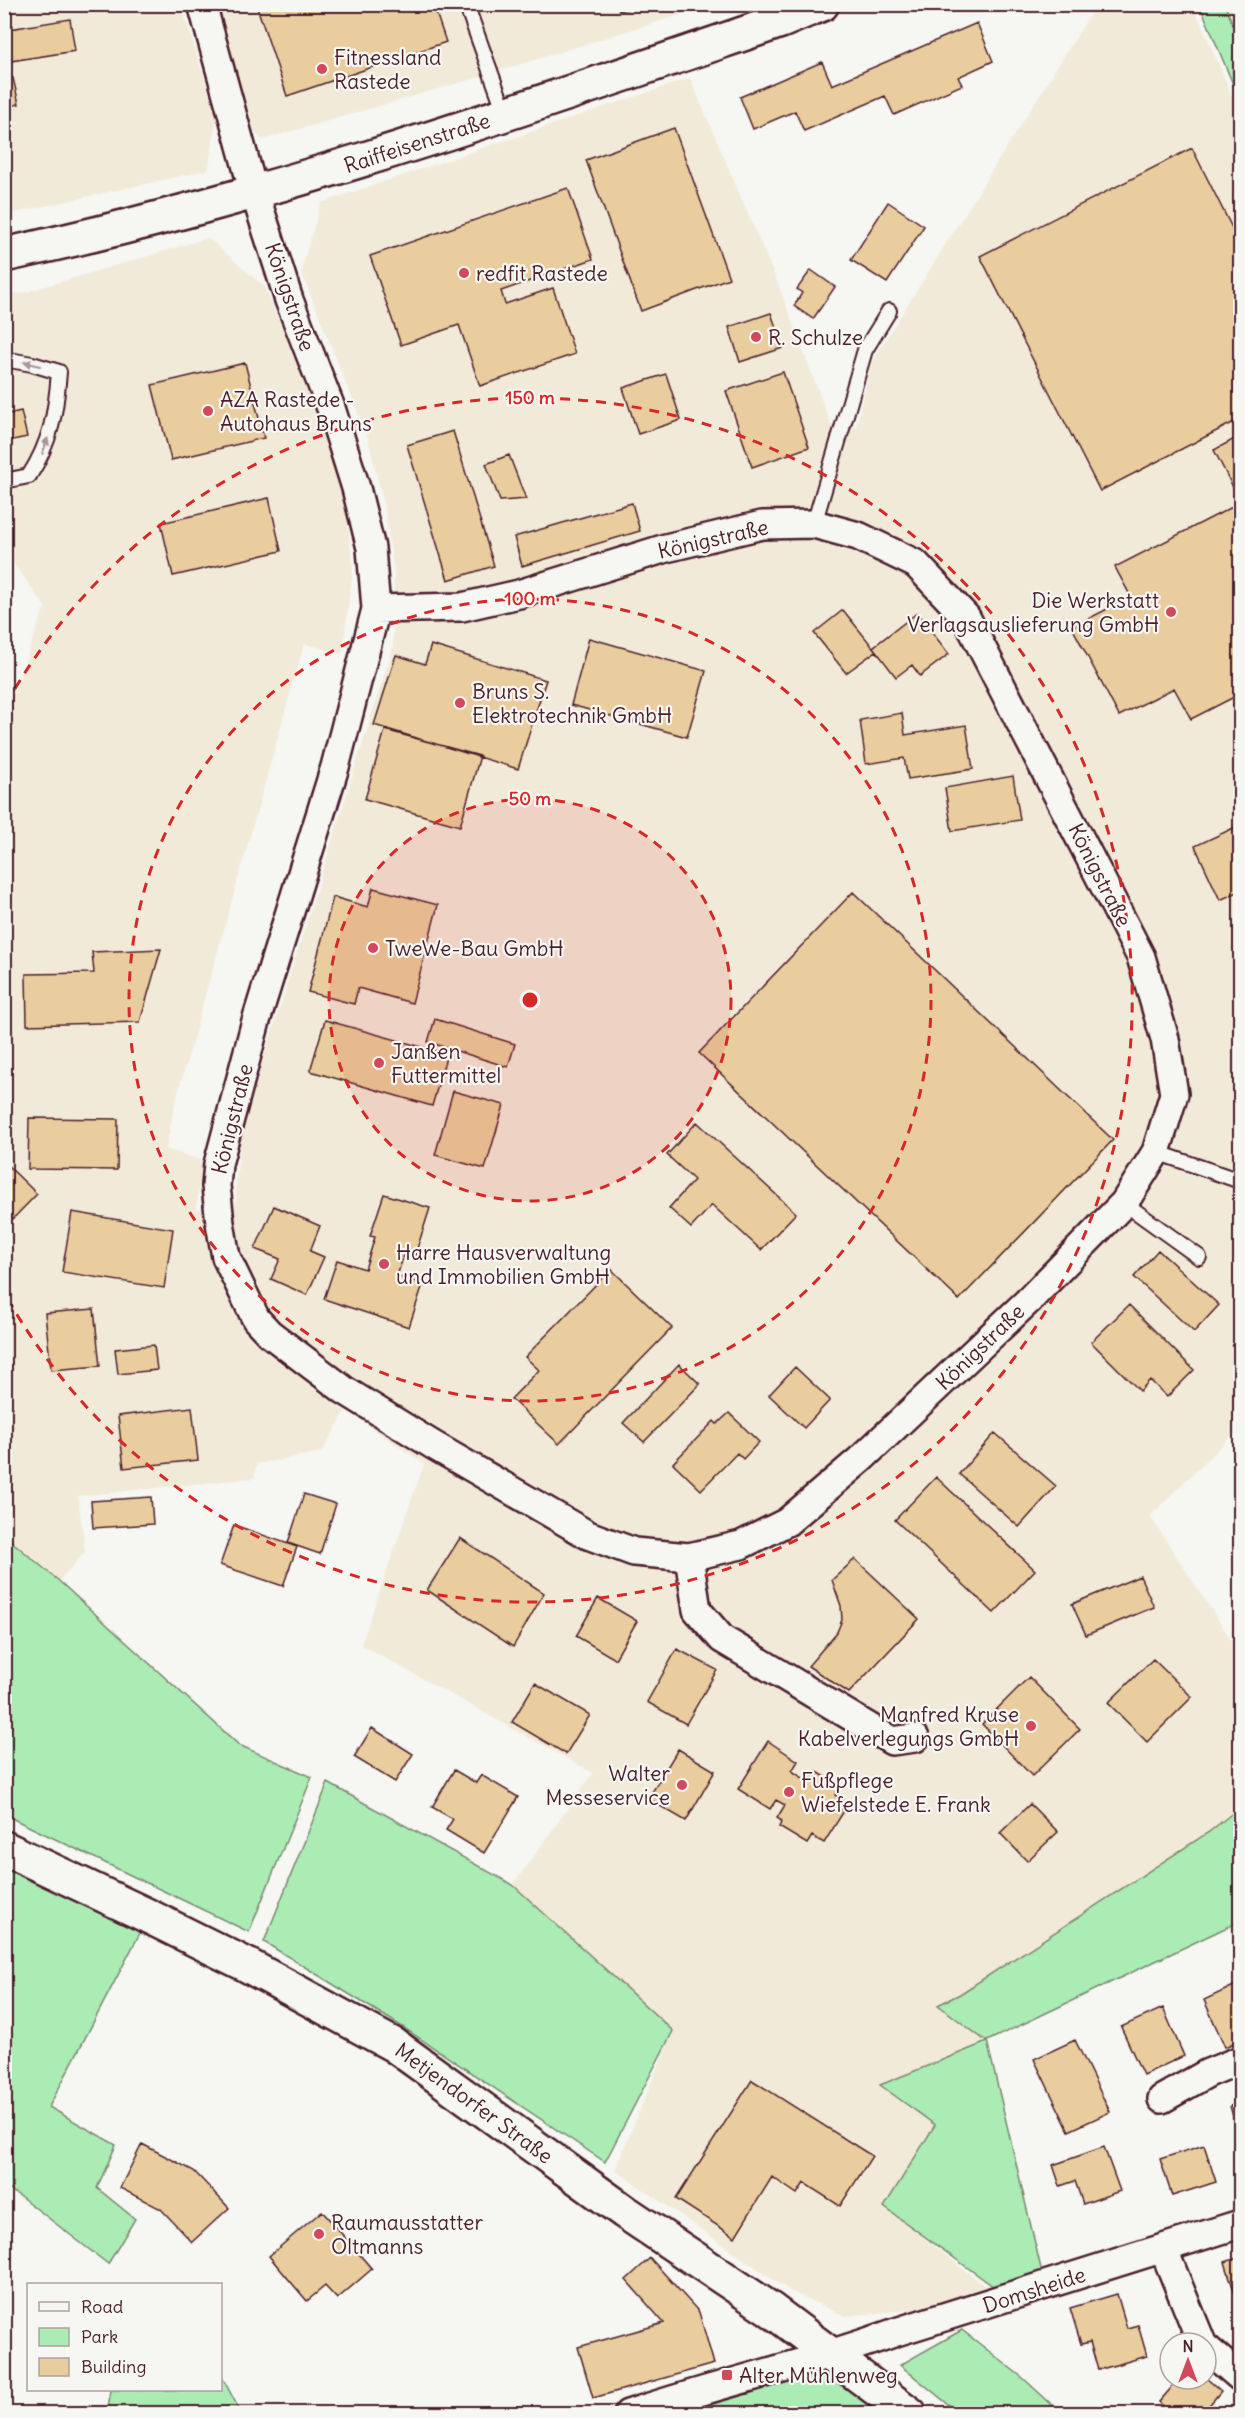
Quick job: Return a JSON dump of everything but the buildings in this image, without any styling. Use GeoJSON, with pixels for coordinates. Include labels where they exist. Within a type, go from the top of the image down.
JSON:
{"type":"FeatureCollection","features":[{"type":"Feature","properties":{"kind":"street","name":"Königstraße"},"geometry":{"type":"LineString","coordinates":[[202,4],[255,194],[289,300],[344,444],[371,548],[376,609],[335,766],[256,1021],[218,1164],[216,1186],[219,1223],[226,1257],[256,1319],[269,1333],[344,1390],[433,1445],[588,1535],[634,1552],[689,1557],[741,1545],[788,1522],[862,1458],[1028,1301],[1124,1203],[1156,1152],[1174,1094],[1165,1039],[1141,957],[966,617],[916,564],[858,536],[814,524],[762,525],[666,548],[519,594],[462,607],[376,609]]}},
{"type":"Feature","properties":{"kind":"street","name":"Raiffeisenstraße"},"geometry":{"type":"LineString","coordinates":[[4,255],[89,237],[255,194],[506,115],[781,21],[822,4]]}},
{"type":"Feature","properties":{"kind":"street"},"geometry":{"type":"LineString","coordinates":[[689,1557],[697,1610],[722,1639],[892,1741],[915,1738]]}},
{"type":"Feature","properties":{"kind":"street","name":"Metjendorfer Straße"},"geometry":{"type":"LineString","coordinates":[[4,1848],[197,1940],[394,2045],[626,2212],[770,2309],[910,2414]]}},
{"type":"Feature","properties":{"kind":"street"},"geometry":{"type":"LineString","coordinates":[[1162,2099],[1208,2073],[1240,2060]]}},
{"type":"Feature","properties":{"kind":"street","name":"Domsheide"},"geometry":{"type":"LineString","coordinates":[[828,2354],[1240,2224]]}},
{"type":"Feature","properties":{"kind":"street"},"geometry":{"type":"LineString","coordinates":[[1163,2248],[1197,2331]]}},
{"type":"Feature","properties":{"kind":"street"},"geometry":{"type":"LineString","coordinates":[[628,2414],[828,2354]]}},
{"type":"Feature","properties":{"kind":"street"},"geometry":{"type":"LineString","coordinates":[[1218,2358],[1240,2377]]}},
{"type":"Feature","properties":{"kind":"lane"},"geometry":{"type":"LineString","coordinates":[[466,4],[506,115]]}},
{"type":"Feature","properties":{"kind":"lane"},"geometry":{"type":"LineString","coordinates":[[814,524],[865,350],[889,311]]}},
{"type":"Feature","properties":{"kind":"lane"},"geometry":{"type":"LineString","coordinates":[[4,359],[32,363],[59,372],[56,411],[43,454],[29,476],[4,481]]}},
{"type":"Feature","properties":{"kind":"lane"},"geometry":{"type":"LineString","coordinates":[[1156,1152],[1240,1181]]}},
{"type":"Feature","properties":{"kind":"lane"},"geometry":{"type":"LineString","coordinates":[[1124,1203],[1199,1257]]}},
{"type":"Feature","properties":{"kind":"shaded area"},"geometry":{"type":"Polygon","coordinates":[[[4,5],[181,5],[217,118],[208,170],[5,215],[4,5]]]}},
{"type":"Feature","properties":{"kind":"shaded area"},"geometry":{"type":"Polygon","coordinates":[[[203,5],[712,5],[476,78],[262,140],[237,113],[203,5]]]}},
{"type":"Feature","properties":{"kind":"shaded area"},"geometry":{"type":"Polygon","coordinates":[[[1096,5],[1193,5],[1240,114],[1240,1427],[1150,1516],[1240,1653],[1240,1807],[1209,1832],[960,1994],[939,2005],[987,2041],[881,2086],[935,2125],[885,2207],[991,2291],[940,2307],[845,2316],[790,2291],[615,2170],[673,2031],[513,1885],[593,1773],[361,1645],[424,1464],[346,1410],[322,1452],[257,1464],[254,1478],[78,1496],[85,1552],[59,1581],[5,1535],[4,719],[45,607],[5,551],[5,294],[23,293],[208,238],[265,287],[330,446],[344,490],[353,569],[342,653],[304,644],[175,1103],[166,1149],[203,1161],[196,1210],[236,1201],[236,1179],[243,1124],[393,647],[394,572],[384,506],[368,438],[301,271],[321,203],[690,78],[778,284],[831,425],[856,427],[871,363],[1096,5]]]}},
{"type":"Feature","properties":{"kind":"shaded area"},"geometry":{"type":"Polygon","coordinates":[[[1225,5],[1240,5],[1240,42],[1225,5]]]}},
{"type":"Feature","properties":{"kind":"green space"},"geometry":{"type":"Polygon","coordinates":[[[1200,5],[1225,5],[1240,42],[1240,101],[1200,5]]]}},
{"type":"Feature","properties":{"kind":"green space"},"geometry":{"type":"Polygon","coordinates":[[[4,1535],[59,1581],[239,1745],[312,1777],[249,1932],[5,1815],[4,1535]]]}},
{"type":"Feature","properties":{"kind":"green space"},"geometry":{"type":"Polygon","coordinates":[[[328,1783],[513,1885],[673,2031],[605,2162],[401,2026],[264,1942],[328,1783]]]}},
{"type":"Feature","properties":{"kind":"green space"},"geometry":{"type":"Polygon","coordinates":[[[1240,1807],[1240,1921],[987,2041],[1043,2277],[997,2289],[884,2207],[935,2125],[880,2085],[987,2042],[938,2005],[960,1994],[1209,1832],[1240,1807]]]}},
{"type":"Feature","properties":{"kind":"green space"},"geometry":{"type":"Polygon","coordinates":[[[4,1864],[141,1931],[49,2107],[116,2145],[97,2188],[135,2219],[108,2264],[5,2187],[4,1864]]]}},
{"type":"Feature","properties":{"kind":"green space"},"geometry":{"type":"Polygon","coordinates":[[[962,2330],[1023,2378],[1061,2413],[959,2413],[900,2365],[962,2330]]]}},
{"type":"Feature","properties":{"kind":"green space"},"geometry":{"type":"Polygon","coordinates":[[[823,2368],[890,2414],[657,2414],[823,2368]]]}},
{"type":"Feature","properties":{"kind":"green space"},"geometry":{"type":"Polygon","coordinates":[[[222,2377],[241,2413],[107,2413],[111,2391],[222,2391],[222,2377]]]}},
{"type":"Feature","properties":{"kind":"place","name":"Fitnessland Rastede"},"geometry":{"type":"Point","coordinates":[322,69]}},
{"type":"Feature","properties":{"kind":"place","name":"redfit Rastede"},"geometry":{"type":"Point","coordinates":[464,273]}},
{"type":"Feature","properties":{"kind":"place","name":"R. Schulze"},"geometry":{"type":"Point","coordinates":[756,337]}},
{"type":"Feature","properties":{"kind":"place","name":"AZA Rastede - Autohaus Bruns"},"geometry":{"type":"Point","coordinates":[208,411]}},
{"type":"Feature","properties":{"kind":"place","name":"Die Werkstatt Verlagsauslieferung GmbH"},"geometry":{"type":"Point","coordinates":[1171,612]}},
{"type":"Feature","properties":{"kind":"place","name":"Bruns S. Elektrotechnik GmbH"},"geometry":{"type":"Point","coordinates":[460,703]}},
{"type":"Feature","properties":{"kind":"place","name":"TweWe-Bau GmbH"},"geometry":{"type":"Point","coordinates":[373,948]}},
{"type":"Feature","properties":{"kind":"place","name":"Janßen Futtermittel"},"geometry":{"type":"Point","coordinates":[379,1063]}},
{"type":"Feature","properties":{"kind":"place","name":"Harre Hausverwaltung und Immobilien GmbH"},"geometry":{"type":"Point","coordinates":[384,1264]}},
{"type":"Feature","properties":{"kind":"place","name":"Manfred Kruse Kabelverlegungs GmbH"},"geometry":{"type":"Point","coordinates":[1031,1726]}},
{"type":"Feature","properties":{"kind":"place","name":"Walter Messeservice"},"geometry":{"type":"Point","coordinates":[682,1785]}},
{"type":"Feature","properties":{"kind":"place","name":"Fußpflege Wiefelstede E. Frank"},"geometry":{"type":"Point","coordinates":[789,1792]}},
{"type":"Feature","properties":{"kind":"place","name":"Raumausstatter Oltmanns"},"geometry":{"type":"Point","coordinates":[319,2234]}},
{"type":"Feature","properties":{"kind":"place","name":"Alter Mühlenweg"},"geometry":{"type":"Point","coordinates":[727,2375]}}]}
